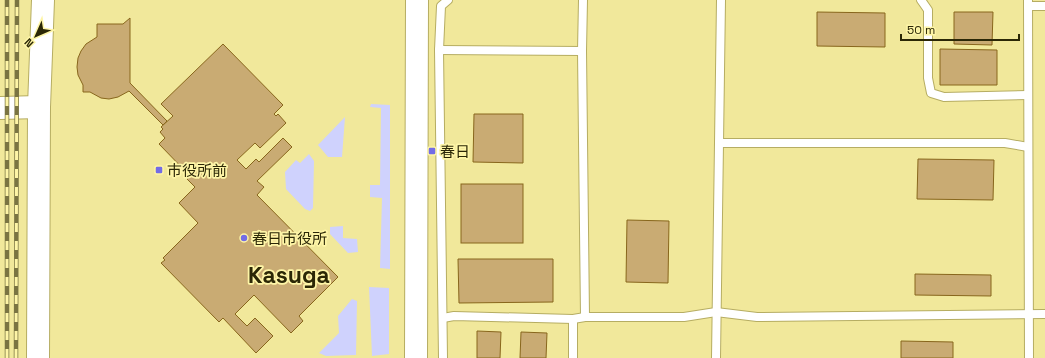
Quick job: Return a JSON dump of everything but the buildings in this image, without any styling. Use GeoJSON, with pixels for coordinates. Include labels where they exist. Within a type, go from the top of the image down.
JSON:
{"type":"FeatureCollection","features":[{"type":"Feature","properties":{"kind":"street"},"geometry":{"type":"LineString","coordinates":[[38,358],[39,107],[42,0]]}},
{"type":"Feature","properties":{"kind":"street"},"geometry":{"type":"LineString","coordinates":[[416,358],[417,0]]}},
{"type":"Feature","properties":{"kind":"street"},"geometry":{"type":"LineString","coordinates":[[0,108],[39,107]]}},
{"type":"Feature","properties":{"kind":"lane"},"geometry":{"type":"LineString","coordinates":[[443,358],[439,50],[441,6],[448,0]]}},
{"type":"Feature","properties":{"kind":"lane"},"geometry":{"type":"LineString","coordinates":[[583,0],[582,51],[585,317]]}},
{"type":"Feature","properties":{"kind":"lane"},"geometry":{"type":"LineString","coordinates":[[716,358],[721,0]]}},
{"type":"Feature","properties":{"kind":"lane"},"geometry":{"type":"LineString","coordinates":[[921,0],[928,10],[928,78],[931,93],[944,97],[1028,95]]}},
{"type":"Feature","properties":{"kind":"lane"},"geometry":{"type":"LineString","coordinates":[[1029,358],[1028,3],[1045,6]]}},
{"type":"Feature","properties":{"kind":"lane"},"geometry":{"type":"LineString","coordinates":[[439,50],[582,51]]}},
{"type":"Feature","properties":{"kind":"lane"},"geometry":{"type":"LineString","coordinates":[[719,143],[1005,142],[1028,147]]}},
{"type":"Feature","properties":{"kind":"lane"},"geometry":{"type":"LineString","coordinates":[[443,318],[454,316],[573,319],[585,317],[684,317],[716,312],[757,317],[1045,314]]}},
{"type":"Feature","properties":{"kind":"lane"},"geometry":{"type":"LineString","coordinates":[[573,319],[573,358]]}},
{"type":"Feature","properties":{"kind":"shaded area"},"geometry":{"type":"Polygon","coordinates":[[[371,104],[390,105],[390,269],[380,268],[382,198],[370,197],[370,185],[380,185],[381,108],[370,107],[371,104]]]}},
{"type":"Feature","properties":{"kind":"shaded area"},"geometry":{"type":"Polygon","coordinates":[[[345,117],[342,157],[328,157],[318,145],[345,117]]]}},
{"type":"Feature","properties":{"kind":"shaded area"},"geometry":{"type":"Polygon","coordinates":[[[309,154],[314,161],[313,208],[310,211],[305,209],[286,189],[285,172],[296,160],[300,163],[309,154]]]}},
{"type":"Feature","properties":{"kind":"shaded area"},"geometry":{"type":"Polygon","coordinates":[[[343,226],[343,238],[357,239],[358,252],[348,253],[330,234],[330,227],[343,226]]]}},
{"type":"Feature","properties":{"kind":"shaded area"},"geometry":{"type":"Polygon","coordinates":[[[369,287],[389,288],[389,354],[372,356],[369,287]]]}},
{"type":"Feature","properties":{"kind":"shaded area"},"geometry":{"type":"Polygon","coordinates":[[[352,299],[357,301],[356,355],[326,356],[319,353],[339,333],[338,316],[352,299]]]}},
{"type":"Feature","properties":{"kind":"railway"},"geometry":{"type":"LineString","coordinates":[[7,0],[7,358]]}},
{"type":"Feature","properties":{"kind":"railway"},"geometry":{"type":"LineString","coordinates":[[16,358],[17,0]]}},
{"type":"Feature","properties":{"kind":"place","name":"春日"},"geometry":{"type":"Point","coordinates":[432,151]}},
{"type":"Feature","properties":{"kind":"place","name":"市役所前"},"geometry":{"type":"Point","coordinates":[159,170]}},
{"type":"Feature","properties":{"kind":"place","name":"春日市役所"},"geometry":{"type":"Point","coordinates":[244,238]}},
{"type":"Feature","properties":{"kind":"district","name":"Kasuga"},"geometry":{"type":"Point","coordinates":[289,275]}}]}
